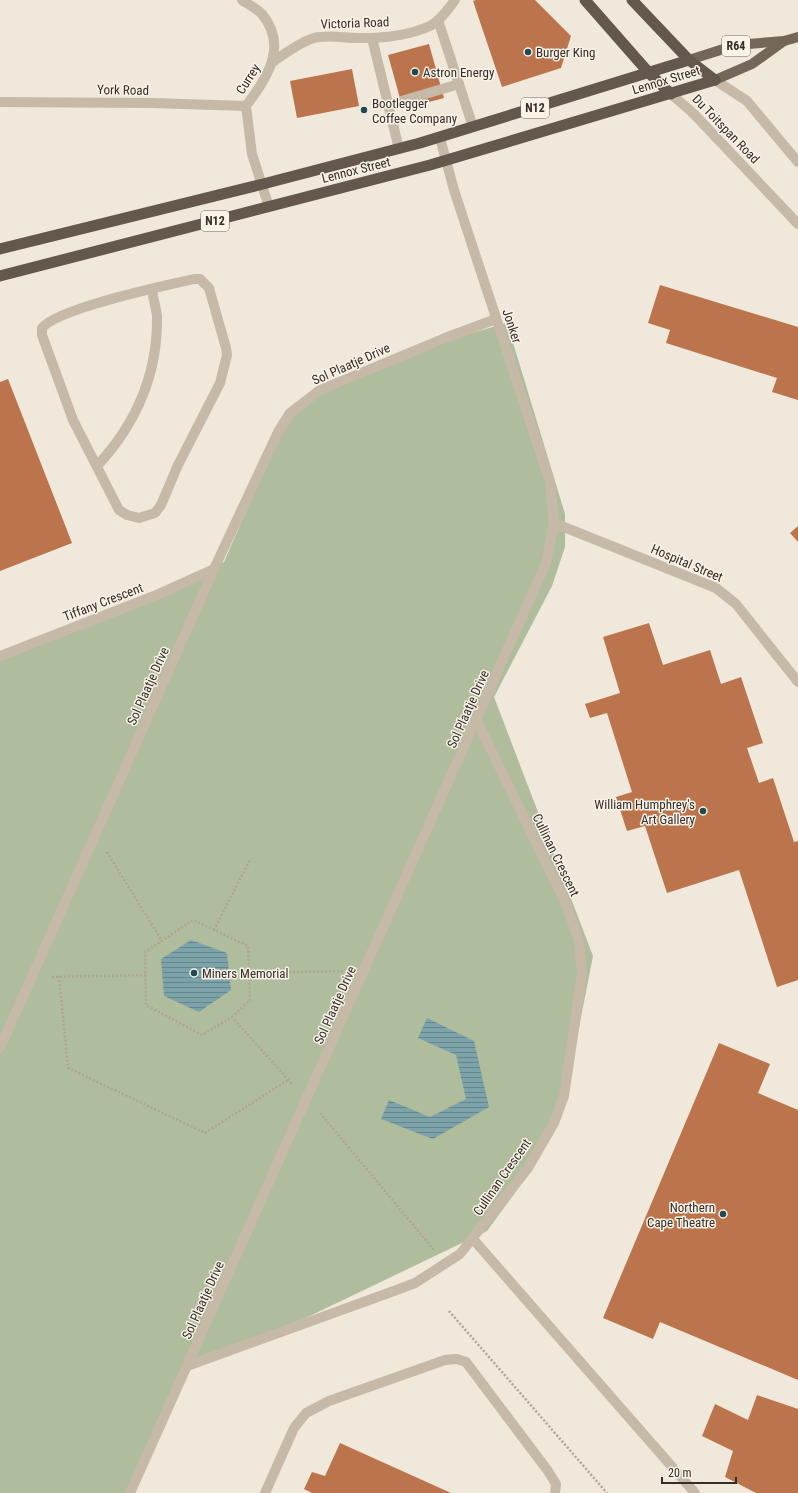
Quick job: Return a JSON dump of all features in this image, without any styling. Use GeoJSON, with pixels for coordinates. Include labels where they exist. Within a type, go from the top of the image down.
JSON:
{"type":"FeatureCollection","features":[{"type":"Feature","properties":{"kind":"highway","name":"Du Toitspan Road"},"geometry":{"type":"LineString","coordinates":[[585,0],[649,72],[671,94]]}},
{"type":"Feature","properties":{"kind":"highway","name":"Du Toitspan Road"},"geometry":{"type":"LineString","coordinates":[[632,0],[689,60],[715,80]]}},
{"type":"Feature","properties":{"kind":"highway","name":"Lennox Street"},"geometry":{"type":"LineString","coordinates":[[0,249],[263,184],[440,138],[689,60]]}},
{"type":"Feature","properties":{"kind":"highway","name":"Lennox Street"},"geometry":{"type":"LineString","coordinates":[[0,276],[446,160],[715,80]]}},
{"type":"Feature","properties":{"kind":"main road","name":"R64"},"geometry":{"type":"LineString","coordinates":[[689,60],[736,45],[784,41],[798,37]]}},
{"type":"Feature","properties":{"kind":"main road","name":"R64"},"geometry":{"type":"LineString","coordinates":[[715,80],[752,64],[784,41]]}},
{"type":"Feature","properties":{"kind":"street","name":"Currey"},"geometry":{"type":"LineString","coordinates":[[242,0],[262,14],[274,36],[274,61],[262,84],[246,106],[252,154],[263,184],[269,207]]}},
{"type":"Feature","properties":{"kind":"street","name":"Victoria Road"},"geometry":{"type":"LineString","coordinates":[[274,61],[313,38],[340,36],[372,38],[409,33],[431,26],[445,13],[455,0]]}},
{"type":"Feature","properties":{"kind":"street"},"geometry":{"type":"LineString","coordinates":[[438,20],[473,127]]}},
{"type":"Feature","properties":{"kind":"street"},"geometry":{"type":"LineString","coordinates":[[372,38],[399,149]]}},
{"type":"Feature","properties":{"kind":"street","name":"Du Toitspan Road"},"geometry":{"type":"LineString","coordinates":[[715,80],[747,101],[798,162]]}},
{"type":"Feature","properties":{"kind":"street"},"geometry":{"type":"LineString","coordinates":[[388,105],[459,84]]}},
{"type":"Feature","properties":{"kind":"street","name":"Du Toitspan Road"},"geometry":{"type":"LineString","coordinates":[[671,94],[693,113],[798,224]]}},
{"type":"Feature","properties":{"kind":"street","name":"York Road"},"geometry":{"type":"LineString","coordinates":[[0,102],[152,103],[246,106]]}},
{"type":"Feature","properties":{"kind":"street","name":"Jonker"},"geometry":{"type":"LineString","coordinates":[[440,138],[496,319],[550,482],[554,523]]}},
{"type":"Feature","properties":{"kind":"street"},"geometry":{"type":"LineString","coordinates":[[194,279],[200,279],[205,282],[209,288],[227,355],[220,383],[178,465],[161,505],[155,513],[148,517],[139,518],[127,515],[119,510],[73,420],[42,335],[42,328],[47,322],[58,317],[115,298],[152,289],[194,279]]}},
{"type":"Feature","properties":{"kind":"street"},"geometry":{"type":"LineString","coordinates":[[97,466],[115,446],[127,428],[140,405],[148,381],[154,354],[157,315],[152,289]]}},
{"type":"Feature","properties":{"kind":"street","name":"Sol Plaatje Drive"},"geometry":{"type":"LineString","coordinates":[[0,1048],[214,569],[278,432],[290,413],[304,401],[327,386],[496,319]]}},
{"type":"Feature","properties":{"kind":"street","name":"Sol Plaatje Drive"},"geometry":{"type":"LineString","coordinates":[[130,1493],[538,585],[546,563],[554,523]]}},
{"type":"Feature","properties":{"kind":"street","name":"Hospital Street"},"geometry":{"type":"LineString","coordinates":[[554,523],[716,588],[736,604],[798,682]]}},
{"type":"Feature","properties":{"kind":"street","name":"Tiffany Crescent"},"geometry":{"type":"LineString","coordinates":[[0,656],[154,596],[214,569]]}},
{"type":"Feature","properties":{"kind":"street","name":"Cullinan Crescent"},"geometry":{"type":"LineString","coordinates":[[187,1366],[415,1283],[446,1264],[460,1254],[473,1239],[528,1168],[559,1112],[564,1096],[582,974],[579,941],[567,906],[477,721]]}},
{"type":"Feature","properties":{"kind":"street"},"geometry":{"type":"LineString","coordinates":[[473,1239],[695,1493]]}},
{"type":"Feature","properties":{"kind":"street"},"geometry":{"type":"LineString","coordinates":[[265,1493],[294,1428],[306,1413],[329,1401],[445,1360],[457,1359],[466,1362],[548,1471],[556,1484],[555,1493]]}},
{"type":"Feature","properties":{"kind":"path"},"geometry":{"type":"LineString","coordinates":[[96,835],[162,940]]}},
{"type":"Feature","properties":{"kind":"path"},"geometry":{"type":"LineString","coordinates":[[214,930],[250,860]]}},
{"type":"Feature","properties":{"kind":"path"},"geometry":{"type":"LineString","coordinates":[[193,920],[248,946],[250,1000],[232,1017],[202,1035],[146,1005],[145,952],[162,940],[193,920]]}},
{"type":"Feature","properties":{"kind":"path"},"geometry":{"type":"LineString","coordinates":[[249,973],[365,970]]}},
{"type":"Feature","properties":{"kind":"path"},"geometry":{"type":"LineString","coordinates":[[31,978],[59,976],[145,975]]}},
{"type":"Feature","properties":{"kind":"path"},"geometry":{"type":"LineString","coordinates":[[59,976],[68,1068],[205,1133],[288,1080]]}},
{"type":"Feature","properties":{"kind":"path"},"geometry":{"type":"LineString","coordinates":[[232,1017],[288,1080],[308,1098],[446,1264]]}},
{"type":"Feature","properties":{"kind":"path"},"geometry":{"type":"LineString","coordinates":[[449,1310],[606,1493]]}},
{"type":"Feature","properties":{"kind":"green space"},"geometry":{"type":"Polygon","coordinates":[[[507,323],[565,514],[565,547],[552,586],[494,697],[593,956],[562,1114],[525,1179],[487,1231],[291,1325],[187,1362],[127,1493],[0,1493],[0,660],[58,637],[224,562],[281,431],[298,404],[426,346],[507,323]]]}},
{"type":"Feature","properties":{"kind":"water"},"geometry":{"type":"Polygon","coordinates":[[[191,940],[227,953],[231,990],[199,1012],[164,996],[161,959],[191,940]]]}},
{"type":"Feature","properties":{"kind":"water"},"geometry":{"type":"Polygon","coordinates":[[[427,1018],[474,1041],[489,1107],[433,1139],[381,1119],[389,1100],[430,1117],[466,1099],[456,1055],[418,1038],[427,1018]]]}},
{"type":"Feature","properties":{"kind":"building","name":"Burger King"},"geometry":{"type":"Polygon","coordinates":[[[535,0],[571,36],[561,68],[502,87],[473,1],[535,0]]]}},
{"type":"Feature","properties":{"kind":"building"},"geometry":{"type":"Polygon","coordinates":[[[429,44],[444,98],[403,109],[388,55],[429,44]]]}},
{"type":"Feature","properties":{"kind":"building"},"geometry":{"type":"Polygon","coordinates":[[[352,69],[359,106],[297,118],[290,81],[352,69]]]}},
{"type":"Feature","properties":{"kind":"building"},"geometry":{"type":"Polygon","coordinates":[[[660,285],[798,327],[798,400],[772,392],[777,378],[666,343],[670,330],[648,323],[660,285]]]}},
{"type":"Feature","properties":{"kind":"building"},"geometry":{"type":"Polygon","coordinates":[[[8,379],[72,543],[0,571],[0,382],[8,379]]]}},
{"type":"Feature","properties":{"kind":"building"},"geometry":{"type":"Polygon","coordinates":[[[798,526],[798,542],[790,533],[798,526]]]}},
{"type":"Feature","properties":{"kind":"building","name":"William Humphrey's Art Gallery"},"geometry":{"type":"Polygon","coordinates":[[[649,623],[663,665],[710,650],[721,684],[741,677],[763,743],[747,748],[759,783],[773,778],[794,842],[798,841],[798,980],[777,987],[739,870],[667,893],[645,826],[627,831],[616,797],[632,792],[607,713],[590,718],[585,704],[620,693],[603,637],[649,623]]]}},
{"type":"Feature","properties":{"kind":"building","name":"Northern Cape Theatre"},"geometry":{"type":"Polygon","coordinates":[[[719,1043],[770,1064],[758,1093],[798,1110],[798,1380],[660,1322],[653,1339],[603,1318],[719,1043]]]}},
{"type":"Feature","properties":{"kind":"building"},"geometry":{"type":"Polygon","coordinates":[[[757,1395],[798,1409],[798,1493],[756,1493],[725,1477],[733,1451],[702,1436],[715,1404],[748,1420],[757,1395]]]}},
{"type":"Feature","properties":{"kind":"building"},"geometry":{"type":"Polygon","coordinates":[[[340,1443],[451,1493],[312,1493],[304,1489],[312,1472],[325,1476],[340,1443]]]}},
{"type":"Feature","properties":{"kind":"place","name":"Burger King"},"geometry":{"type":"Point","coordinates":[528,52]}},
{"type":"Feature","properties":{"kind":"place","name":"Astron Energy"},"geometry":{"type":"Point","coordinates":[415,72]}},
{"type":"Feature","properties":{"kind":"place","name":"Bootlegger Coffee Company"},"geometry":{"type":"Point","coordinates":[364,110]}},
{"type":"Feature","properties":{"kind":"place","name":"William Humphrey's Art Gallery"},"geometry":{"type":"Point","coordinates":[703,811]}},
{"type":"Feature","properties":{"kind":"place","name":"Miners Memorial"},"geometry":{"type":"Point","coordinates":[194,973]}},
{"type":"Feature","properties":{"kind":"place","name":"Northern Cape Theatre"},"geometry":{"type":"Point","coordinates":[723,1214]}}]}
